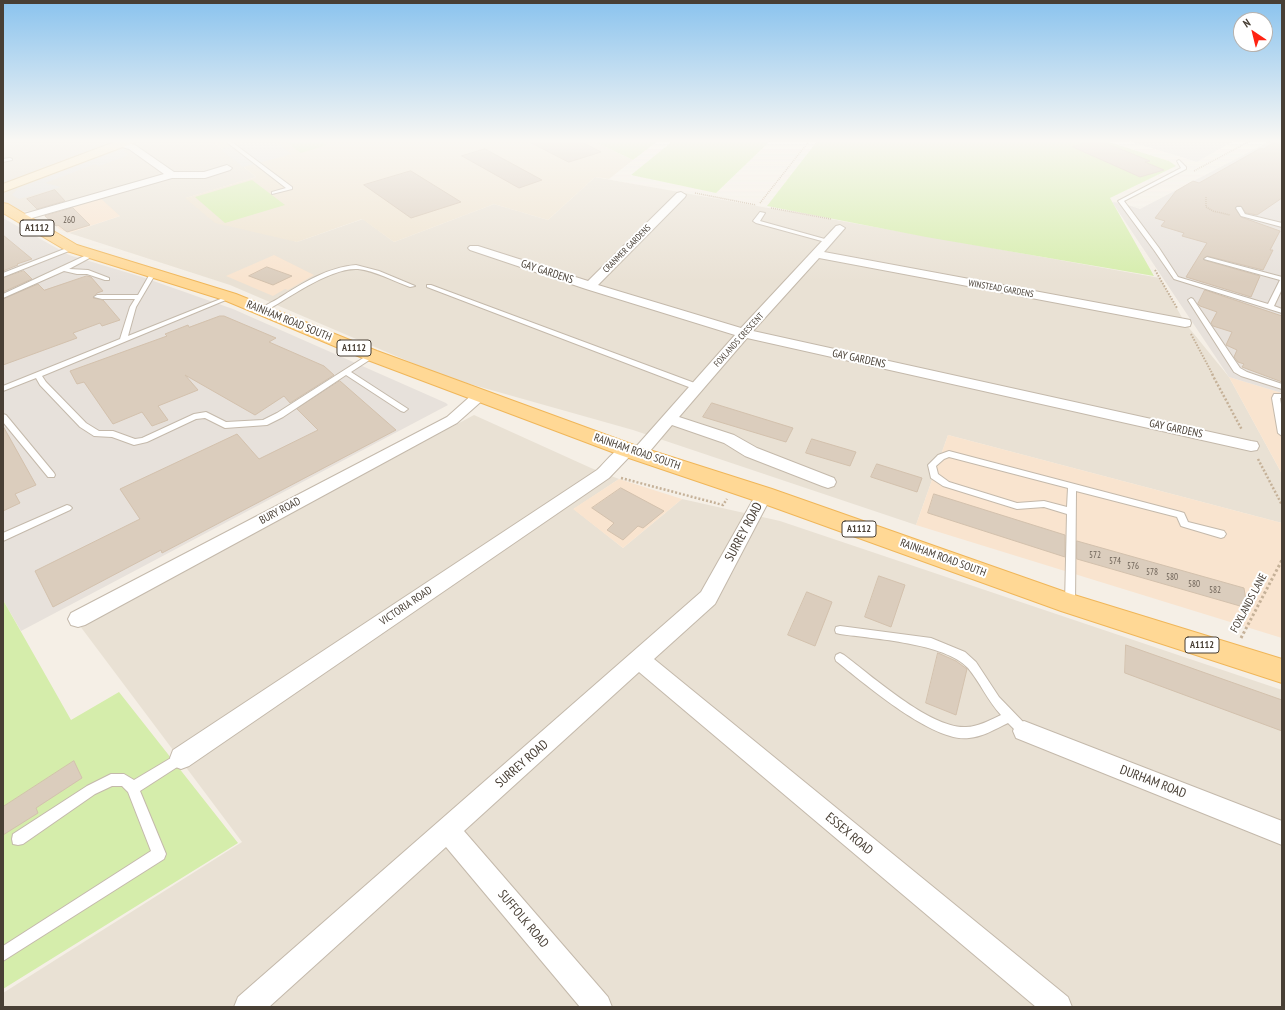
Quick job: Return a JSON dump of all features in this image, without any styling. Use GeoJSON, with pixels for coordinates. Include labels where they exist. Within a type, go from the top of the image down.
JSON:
{"type":"FeatureCollection","features":[{"type":"Feature","properties":{"kind":"main road","name":"RAINHAM ROAD SOUTH"},"geometry":{"type":"LineString","coordinates":[[3,207],[72,248],[230,297],[371,355],[478,396],[633,451],[764,495],[1070,604],[1282,671]]}},
{"type":"Feature","properties":{"kind":"street"},"geometry":{"type":"LineString","coordinates":[[21,218],[129,187]]}},
{"type":"Feature","properties":{"kind":"street","name":"CRANMER GARDENS"},"geometry":{"type":"LineString","coordinates":[[590,286],[681,195]]}},
{"type":"Feature","properties":{"kind":"street","name":"FOXLANDS CRESCENT"},"geometry":{"type":"LineString","coordinates":[[633,451],[670,419],[744,334],[840,228]]}},
{"type":"Feature","properties":{"kind":"street","name":"GAY GARDENS"},"geometry":{"type":"LineString","coordinates":[[474,248],[744,334],[1251,446]]}},
{"type":"Feature","properties":{"kind":"street","name":"WINSTEAD GARDENS"},"geometry":{"type":"LineString","coordinates":[[817,254],[1185,323]]}},
{"type":"Feature","properties":{"kind":"street","name":"BURY ROAD"},"geometry":{"type":"LineString","coordinates":[[78,619],[452,420],[478,396]]}},
{"type":"Feature","properties":{"kind":"street"},"geometry":{"type":"LineString","coordinates":[[670,419],[729,439],[751,452],[828,482]]}},
{"type":"Feature","properties":{"kind":"street","name":"VICTORIA ROAD"},"geometry":{"type":"LineString","coordinates":[[180,758],[603,474],[633,451]]}},
{"type":"Feature","properties":{"kind":"street","name":"SURREY ROAD"},"geometry":{"type":"LineString","coordinates":[[248,1007],[708,598],[764,495]]}},
{"type":"Feature","properties":{"kind":"street","name":"ESSEX ROAD"},"geometry":{"type":"LineString","coordinates":[[640,660],[1058,1007]]}},
{"type":"Feature","properties":{"kind":"street","name":"DURHAM ROAD"},"geometry":{"type":"LineString","coordinates":[[1016,724],[1282,833]]}},
{"type":"Feature","properties":{"kind":"street","name":"SUFFOLK ROAD"},"geometry":{"type":"LineString","coordinates":[[447,830],[598,1007]]}},
{"type":"Feature","properties":{"kind":"lane"},"geometry":{"type":"LineString","coordinates":[[274,193],[290,188],[289,187]]}},
{"type":"Feature","properties":{"kind":"lane"},"geometry":{"type":"LineString","coordinates":[[1147,187],[1121,201],[1157,249],[1176,278],[1282,311]]}},
{"type":"Feature","properties":{"kind":"lane"},"geometry":{"type":"LineString","coordinates":[[1239,208],[1243,216],[1282,226]]}},
{"type":"Feature","properties":{"kind":"lane"},"geometry":{"type":"LineString","coordinates":[[762,213],[756,221],[829,241]]}},
{"type":"Feature","properties":{"kind":"lane"},"geometry":{"type":"LineString","coordinates":[[3,275],[72,248]]}},
{"type":"Feature","properties":{"kind":"lane"},"geometry":{"type":"LineString","coordinates":[[3,296],[94,254]]}},
{"type":"Feature","properties":{"kind":"lane"},"geometry":{"type":"LineString","coordinates":[[1207,259],[1282,281],[1270,307]]}},
{"type":"Feature","properties":{"kind":"lane"},"geometry":{"type":"LineString","coordinates":[[262,311],[326,275],[348,267],[362,268],[412,286]]}},
{"type":"Feature","properties":{"kind":"lane"},"geometry":{"type":"LineString","coordinates":[[63,269],[77,272],[88,272],[107,279]]}},
{"type":"Feature","properties":{"kind":"lane"},"geometry":{"type":"LineString","coordinates":[[123,340],[133,307],[146,287],[153,272]]}},
{"type":"Feature","properties":{"kind":"lane"},"geometry":{"type":"LineString","coordinates":[[429,286],[697,387]]}},
{"type":"Feature","properties":{"kind":"lane"},"geometry":{"type":"LineString","coordinates":[[97,297],[140,297]]}},
{"type":"Feature","properties":{"kind":"lane"},"geometry":{"type":"LineString","coordinates":[[3,389],[230,297]]}},
{"type":"Feature","properties":{"kind":"lane"},"geometry":{"type":"LineString","coordinates":[[1191,300],[1237,370],[1244,374],[1282,387]]}},
{"type":"Feature","properties":{"kind":"lane"},"geometry":{"type":"LineString","coordinates":[[38,375],[43,383],[83,425],[96,434],[113,434],[134,442],[144,440],[194,416],[206,415],[225,425],[264,423],[280,415],[371,355]]}},
{"type":"Feature","properties":{"kind":"lane"},"geometry":{"type":"LineString","coordinates":[[346,372],[404,409]]}},
{"type":"Feature","properties":{"kind":"lane"},"geometry":{"type":"LineString","coordinates":[[1282,396],[1277,396],[1276,398],[1282,433]]}},
{"type":"Feature","properties":{"kind":"lane"},"geometry":{"type":"LineString","coordinates":[[3,417],[51,475]]}},
{"type":"Feature","properties":{"kind":"lane"},"geometry":{"type":"LineString","coordinates":[[1072,512],[1044,504],[1017,506],[946,484],[934,476],[932,465],[941,456],[949,454],[1181,515],[1184,524],[1221,534]]}},
{"type":"Feature","properties":{"kind":"lane"},"geometry":{"type":"LineString","coordinates":[[1070,604],[1072,486]]}},
{"type":"Feature","properties":{"kind":"lane"},"geometry":{"type":"LineString","coordinates":[[3,537],[67,508]]}},
{"type":"Feature","properties":{"kind":"lane"},"geometry":{"type":"LineString","coordinates":[[840,630],[931,643],[961,654],[972,665],[995,701],[1016,724]]}},
{"type":"Feature","properties":{"kind":"lane"},"geometry":{"type":"LineString","coordinates":[[840,658],[913,713],[937,725],[965,734],[988,727],[1016,724]]}},
{"type":"Feature","properties":{"kind":"lane"},"geometry":{"type":"LineString","coordinates":[[133,788],[180,758]]}},
{"type":"Feature","properties":{"kind":"lane"},"geometry":{"type":"LineString","coordinates":[[3,954],[159,854],[133,788],[124,780],[111,780],[91,790],[18,839]]}},
{"type":"Feature","properties":{"kind":"path"},"geometry":{"type":"LineString","coordinates":[[758,205],[772,187]]}},
{"type":"Feature","properties":{"kind":"path"},"geometry":{"type":"LineString","coordinates":[[603,474],[723,505],[737,486]]}},
{"type":"Feature","properties":{"kind":"path","name":"FOXLANDS LANE"},"geometry":{"type":"LineString","coordinates":[[1232,655],[1282,560]]}},
{"type":"Feature","properties":{"kind":"shaded area"},"geometry":{"type":"Polygon","coordinates":[[[3,187],[222,187],[186,198],[297,242],[363,219],[394,242],[494,204],[548,220],[584,187],[652,187],[1160,278],[1185,323],[1229,377],[1282,474],[1282,523],[948,435],[916,525],[633,430],[445,377],[230,285],[69,233],[120,216],[42,211],[3,212],[3,187]]]}},
{"type":"Feature","properties":{"kind":"shaded area"},"geometry":{"type":"Polygon","coordinates":[[[61,187],[19,199],[12,195],[18,188],[61,187]]]}},
{"type":"Feature","properties":{"kind":"shaded area"},"geometry":{"type":"Polygon","coordinates":[[[222,187],[584,187],[548,220],[494,204],[394,242],[362,219],[297,242],[215,223],[185,198],[222,187]]]}},
{"type":"Feature","properties":{"kind":"shaded area"},"geometry":{"type":"Polygon","coordinates":[[[1182,187],[1282,187],[1282,393],[1229,377],[1112,202],[1122,203],[1140,209],[1182,187]]]}},
{"type":"Feature","properties":{"kind":"shaded area"},"geometry":{"type":"Polygon","coordinates":[[[98,196],[120,216],[69,233],[59,229],[42,211],[98,196]]]}},
{"type":"Feature","properties":{"kind":"shaded area"},"geometry":{"type":"Polygon","coordinates":[[[3,218],[69,255],[142,277],[233,309],[448,405],[21,631],[3,600],[3,218]]]}},
{"type":"Feature","properties":{"kind":"shaded area"},"geometry":{"type":"Polygon","coordinates":[[[274,255],[314,275],[288,290],[285,289],[273,296],[226,276],[274,255]]]}},
{"type":"Feature","properties":{"kind":"shaded area"},"geometry":{"type":"Polygon","coordinates":[[[1229,377],[1282,393],[1282,474],[1229,377]]]}},
{"type":"Feature","properties":{"kind":"shaded area"},"geometry":{"type":"Polygon","coordinates":[[[474,415],[591,468],[619,479],[574,509],[623,548],[682,499],[780,521],[1282,690],[1282,1007],[3,1007],[3,993],[242,842],[80,626],[474,415]]]}},
{"type":"Feature","properties":{"kind":"shaded area"},"geometry":{"type":"Polygon","coordinates":[[[948,435],[1282,523],[1282,638],[916,525],[948,435]]]}},
{"type":"Feature","properties":{"kind":"shaded area"},"geometry":{"type":"Polygon","coordinates":[[[619,479],[682,499],[623,548],[573,509],[619,479]]]}},
{"type":"Feature","properties":{"kind":"green space"},"geometry":{"type":"Polygon","coordinates":[[[228,187],[261,187],[285,205],[225,223],[195,197],[228,187]]]}},
{"type":"Feature","properties":{"kind":"green space"},"geometry":{"type":"Polygon","coordinates":[[[688,187],[722,187],[716,193],[688,187]]]}},
{"type":"Feature","properties":{"kind":"green space"},"geometry":{"type":"Polygon","coordinates":[[[782,187],[1132,187],[1110,198],[1154,276],[926,237],[767,206],[782,187]]]}},
{"type":"Feature","properties":{"kind":"green space"},"geometry":{"type":"Polygon","coordinates":[[[3,600],[71,720],[119,692],[238,843],[3,989],[3,600]]]}},
{"type":"Feature","properties":{"kind":"building"},"geometry":{"type":"Polygon","coordinates":[[[367,187],[437,187],[461,202],[411,218],[367,187]]]}},
{"type":"Feature","properties":{"kind":"building"},"geometry":{"type":"Polygon","coordinates":[[[1183,187],[1282,187],[1282,198],[1257,215],[1246,213],[1241,206],[1237,206],[1235,208],[1241,217],[1280,231],[1270,250],[1273,250],[1263,270],[1207,256],[1203,259],[1260,276],[1251,297],[1186,277],[1207,243],[1182,236],[1184,233],[1161,226],[1165,221],[1155,218],[1176,191],[1183,187]]]}},
{"type":"Feature","properties":{"kind":"building"},"geometry":{"type":"Polygon","coordinates":[[[55,190],[65,201],[37,209],[27,199],[55,190]]]}},
{"type":"Feature","properties":{"kind":"building"},"geometry":{"type":"Polygon","coordinates":[[[73,208],[90,225],[67,232],[58,225],[56,226],[45,216],[73,208]]]}},
{"type":"Feature","properties":{"kind":"building"},"geometry":{"type":"Polygon","coordinates":[[[3,235],[32,259],[3,271],[3,235]]]}},
{"type":"Feature","properties":{"kind":"building"},"geometry":{"type":"Polygon","coordinates":[[[267,267],[292,276],[273,285],[249,276],[267,267]]]}},
{"type":"Feature","properties":{"kind":"building"},"geometry":{"type":"Polygon","coordinates":[[[24,271],[32,279],[3,292],[3,278],[24,271]]]}},
{"type":"Feature","properties":{"kind":"building"},"geometry":{"type":"Polygon","coordinates":[[[87,276],[91,277],[103,291],[97,293],[93,298],[103,300],[120,320],[102,326],[100,323],[73,333],[77,338],[3,365],[3,299],[38,284],[44,290],[87,276]]]}},
{"type":"Feature","properties":{"kind":"building"},"geometry":{"type":"Polygon","coordinates":[[[1205,290],[1282,316],[1282,382],[1242,367],[1244,364],[1238,362],[1234,357],[1237,350],[1226,345],[1232,332],[1213,326],[1211,323],[1217,312],[1198,304],[1205,290]]]}},
{"type":"Feature","properties":{"kind":"building"},"geometry":{"type":"Polygon","coordinates":[[[224,316],[276,338],[269,342],[324,366],[334,375],[290,403],[284,396],[255,415],[185,375],[198,390],[158,406],[168,420],[152,426],[142,412],[113,424],[84,382],[77,384],[70,371],[167,336],[165,334],[188,325],[189,327],[224,316]]]}},
{"type":"Feature","properties":{"kind":"building"},"geometry":{"type":"Polygon","coordinates":[[[340,381],[396,430],[162,553],[161,550],[53,607],[35,571],[140,519],[120,489],[237,434],[259,459],[318,430],[297,409],[340,381]]]}},
{"type":"Feature","properties":{"kind":"building"},"geometry":{"type":"Polygon","coordinates":[[[712,403],[793,428],[786,442],[703,417],[712,403]]]}},
{"type":"Feature","properties":{"kind":"building"},"geometry":{"type":"Polygon","coordinates":[[[3,426],[36,485],[15,494],[20,503],[3,511],[3,426]]]}},
{"type":"Feature","properties":{"kind":"building"},"geometry":{"type":"Polygon","coordinates":[[[812,439],[856,452],[850,466],[806,453],[812,439]]]}},
{"type":"Feature","properties":{"kind":"building"},"geometry":{"type":"Polygon","coordinates":[[[877,464],[922,478],[917,492],[871,477],[877,464]]]}},
{"type":"Feature","properties":{"kind":"building"},"geometry":{"type":"Polygon","coordinates":[[[621,488],[664,511],[643,528],[638,526],[623,540],[607,530],[614,523],[592,508],[621,488]]]}},
{"type":"Feature","properties":{"kind":"building"},"geometry":{"type":"Polygon","coordinates":[[[934,494],[1065,535],[1065,557],[928,513],[934,494]]]}},
{"type":"Feature","properties":{"kind":"building"},"geometry":{"type":"Polygon","coordinates":[[[1077,541],[1244,588],[1247,608],[1077,559],[1077,541]]]}},
{"type":"Feature","properties":{"kind":"building"},"geometry":{"type":"Polygon","coordinates":[[[879,576],[905,585],[891,627],[865,617],[879,576]]]}},
{"type":"Feature","properties":{"kind":"building"},"geometry":{"type":"Polygon","coordinates":[[[807,592],[832,602],[815,646],[788,635],[807,592]]]}},
{"type":"Feature","properties":{"kind":"building"},"geometry":{"type":"Polygon","coordinates":[[[1126,645],[1282,700],[1282,731],[1125,673],[1126,645]]]}},
{"type":"Feature","properties":{"kind":"building"},"geometry":{"type":"Polygon","coordinates":[[[938,653],[956,661],[967,669],[956,715],[926,703],[938,653]]]}},
{"type":"Feature","properties":{"kind":"building"},"geometry":{"type":"Polygon","coordinates":[[[74,761],[82,778],[36,808],[38,813],[3,835],[3,807],[74,761]]]}}]}
